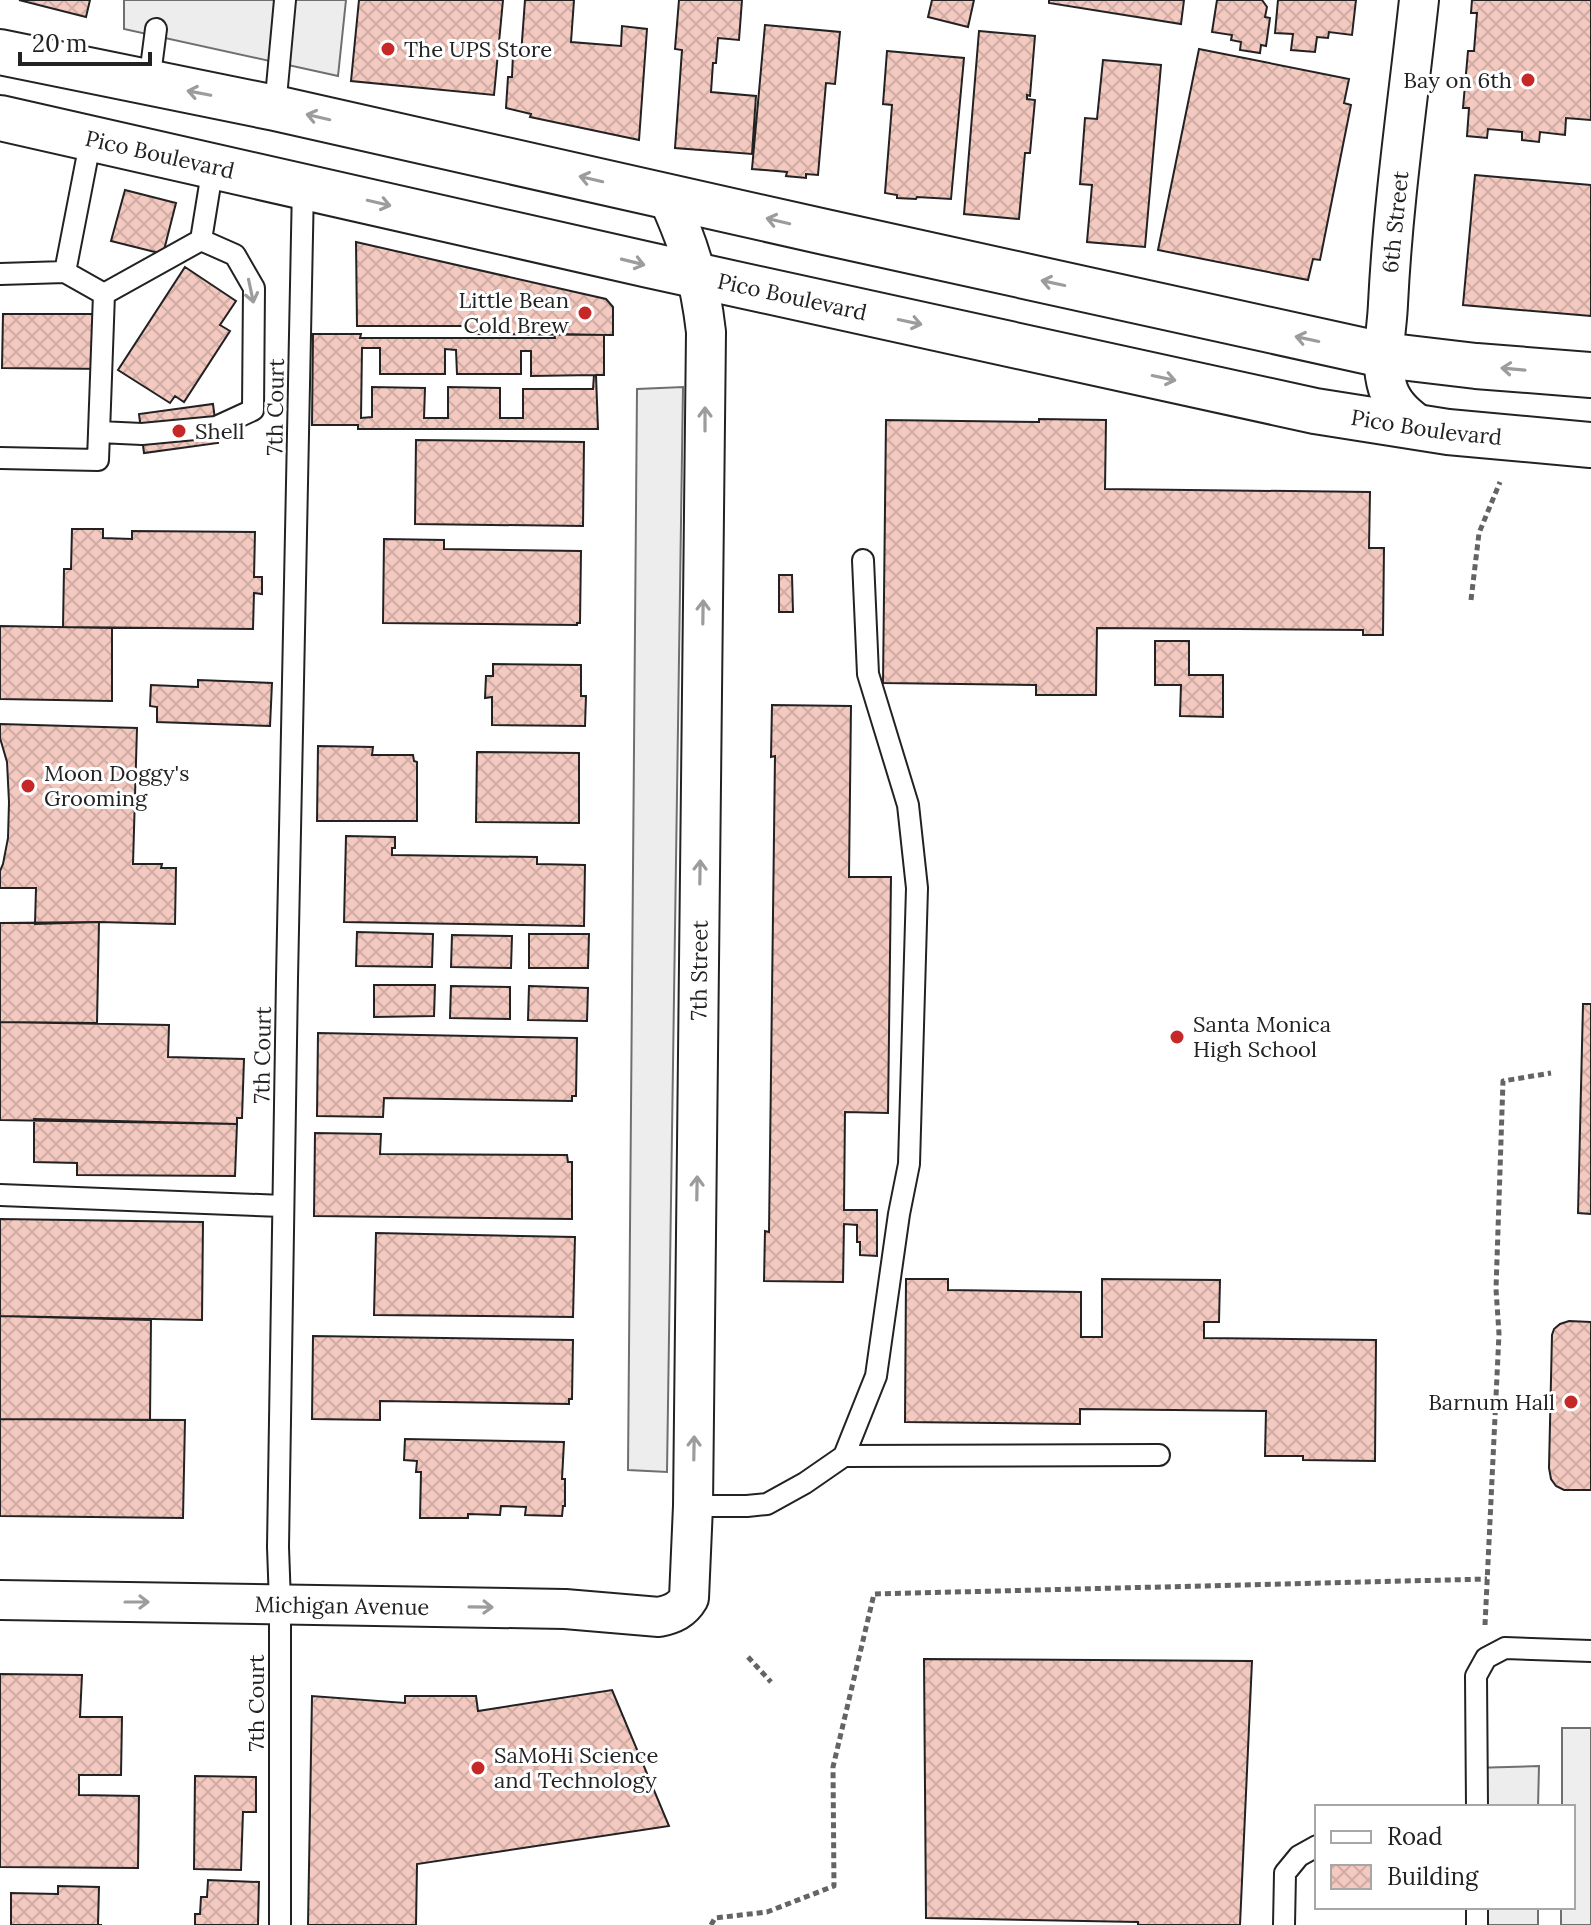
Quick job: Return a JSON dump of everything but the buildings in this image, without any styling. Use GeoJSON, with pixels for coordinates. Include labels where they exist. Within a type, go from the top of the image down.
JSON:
{"type":"FeatureCollection","features":[{"type":"Feature","properties":{"kind":"main road"},"geometry":{"type":"LineString","coordinates":[[0,52],[275,108],[1383,355],[1591,375]]}},
{"type":"Feature","properties":{"kind":"main road","name":"Pico Boulevard"},"geometry":{"type":"LineString","coordinates":[[0,118],[698,276],[1315,411],[1424,429],[1591,445]]}},
{"type":"Feature","properties":{"kind":"street","name":"6th Street"},"geometry":{"type":"LineString","coordinates":[[1419,0],[1383,355],[1393,401],[1424,429]]}},
{"type":"Feature","properties":{"kind":"street","name":"7th Street"},"geometry":{"type":"LineString","coordinates":[[667,196],[684,233],[698,276],[706,332],[693,1506],[691,1589],[683,1608]]}},
{"type":"Feature","properties":{"kind":"street"},"geometry":{"type":"LineString","coordinates":[[706,332],[726,305],[740,294],[756,288]]}},
{"type":"Feature","properties":{"kind":"street","name":"Michigan Avenue"},"geometry":{"type":"LineString","coordinates":[[0,1600],[565,1609],[659,1617],[683,1608]]}},
{"type":"Feature","properties":{"kind":"lane"},"geometry":{"type":"LineString","coordinates":[[275,108],[285,0]]}},
{"type":"Feature","properties":{"kind":"lane"},"geometry":{"type":"LineString","coordinates":[[149,83],[156,29]]}},
{"type":"Feature","properties":{"kind":"lane"},"geometry":{"type":"LineString","coordinates":[[65,272],[91,138]]}},
{"type":"Feature","properties":{"kind":"lane"},"geometry":{"type":"LineString","coordinates":[[201,240],[213,166]]}},
{"type":"Feature","properties":{"kind":"lane","name":"7th Court"},"geometry":{"type":"LineString","coordinates":[[280,1925],[278,1547],[303,186]]}},
{"type":"Feature","properties":{"kind":"lane"},"geometry":{"type":"LineString","coordinates":[[104,294],[201,240]]}},
{"type":"Feature","properties":{"kind":"lane"},"geometry":{"type":"LineString","coordinates":[[99,432],[142,434],[216,427],[253,410],[254,288],[235,255],[201,240]]}},
{"type":"Feature","properties":{"kind":"lane"},"geometry":{"type":"LineString","coordinates":[[0,274],[65,272],[104,294]]}},
{"type":"Feature","properties":{"kind":"lane"},"geometry":{"type":"LineString","coordinates":[[0,458],[98,460],[104,294]]}},
{"type":"Feature","properties":{"kind":"lane"},"geometry":{"type":"LineString","coordinates":[[693,1506],[767,1504],[844,1456],[876,1376],[909,1164],[917,888],[908,805],[868,674],[863,560]]}},
{"type":"Feature","properties":{"kind":"lane"},"geometry":{"type":"LineString","coordinates":[[0,1195],[283,1206]]}},
{"type":"Feature","properties":{"kind":"lane"},"geometry":{"type":"LineString","coordinates":[[844,1456],[1159,1455]]}},
{"type":"Feature","properties":{"kind":"lane"},"geometry":{"type":"LineString","coordinates":[[1477,1805],[1476,1676],[1486,1658],[1505,1648],[1591,1651]]}},
{"type":"Feature","properties":{"kind":"lane"},"geometry":{"type":"LineString","coordinates":[[1284,1925],[1285,1873],[1299,1856],[1315,1847]]}},
{"type":"Feature","properties":{"kind":"path"},"geometry":{"type":"LineString","coordinates":[[1471,600],[1479,533],[1500,484],[1499,470]]}},
{"type":"Feature","properties":{"kind":"path"},"geometry":{"type":"LineString","coordinates":[[1486,1658],[1499,1334],[1496,1289],[1503,1081],[1551,1073]]}},
{"type":"Feature","properties":{"kind":"path"},"geometry":{"type":"LineString","coordinates":[[711,1925],[715,1918],[767,1912],[834,1886],[833,1767],[874,1594],[1487,1579]]}},
{"type":"Feature","properties":{"kind":"path"},"geometry":{"type":"LineString","coordinates":[[748,1657],[771,1682]]}},
{"type":"Feature","properties":{"kind":"shaded area"},"geometry":{"type":"Polygon","coordinates":[[[124,0],[346,0],[338,76],[124,29],[124,0]]]}},
{"type":"Feature","properties":{"kind":"shaded area"},"geometry":{"type":"Polygon","coordinates":[[[683,387],[667,1472],[628,1470],[637,389],[683,387]]]}},
{"type":"Feature","properties":{"kind":"shaded area"},"geometry":{"type":"Polygon","coordinates":[[[1562,1728],[1591,1728],[1591,1925],[1561,1925],[1561,1909],[1575,1909],[1575,1805],[1562,1805],[1562,1728]]]}},
{"type":"Feature","properties":{"kind":"shaded area"},"geometry":{"type":"Polygon","coordinates":[[[1539,1766],[1538,1805],[1472,1805],[1472,1768],[1539,1766]]]}},
{"type":"Feature","properties":{"kind":"shaded area"},"geometry":{"type":"Polygon","coordinates":[[[1471,1909],[1538,1909],[1538,1925],[1470,1925],[1471,1909]]]}},
{"type":"Feature","properties":{"kind":"place","name":"The UPS Store"},"geometry":{"type":"Point","coordinates":[388,49]}},
{"type":"Feature","properties":{"kind":"place","name":"Bay on 6th"},"geometry":{"type":"Point","coordinates":[1528,80]}},
{"type":"Feature","properties":{"kind":"place","name":"Little Bean Cold Brew"},"geometry":{"type":"Point","coordinates":[585,313]}},
{"type":"Feature","properties":{"kind":"place","name":"Shell"},"geometry":{"type":"Point","coordinates":[179,431]}},
{"type":"Feature","properties":{"kind":"place","name":"Moon Doggy's Grooming"},"geometry":{"type":"Point","coordinates":[28,786]}},
{"type":"Feature","properties":{"kind":"place","name":"Santa Monica High School"},"geometry":{"type":"Point","coordinates":[1177,1037]}},
{"type":"Feature","properties":{"kind":"place","name":"Barnum Hall"},"geometry":{"type":"Point","coordinates":[1571,1402]}},
{"type":"Feature","properties":{"kind":"place","name":"SaMoHi Science and Technology"},"geometry":{"type":"Point","coordinates":[478,1768]}}]}
